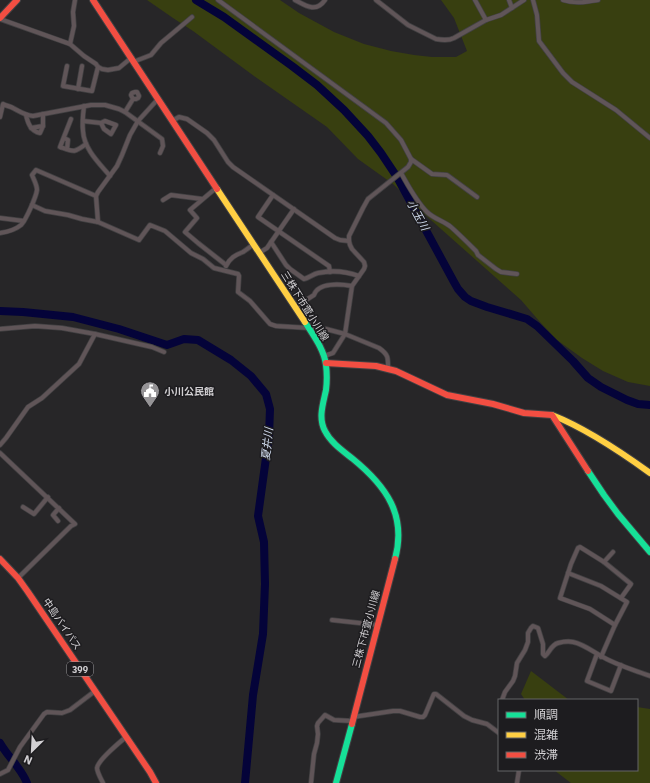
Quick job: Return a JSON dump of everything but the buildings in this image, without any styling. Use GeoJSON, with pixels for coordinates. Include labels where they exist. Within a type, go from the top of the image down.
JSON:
{"type":"FeatureCollection","features":[{"type":"Feature","properties":{"kind":"main road"},"geometry":{"type":"LineString","coordinates":[[0,19],[18,0]]}},
{"type":"Feature","properties":{"kind":"main road","name":"三株下市萱小川線"},"geometry":{"type":"LineString","coordinates":[[93,0],[319,345],[326,363],[326,386],[321,418],[322,428],[327,436],[374,480],[395,510],[399,539],[397,553],[336,783]]}},
{"type":"Feature","properties":{"kind":"main road"},"geometry":{"type":"LineString","coordinates":[[326,363],[376,366],[396,371],[447,395],[493,404],[518,412],[552,415],[565,420],[586,432],[650,473]]}},
{"type":"Feature","properties":{"kind":"main road"},"geometry":{"type":"LineString","coordinates":[[552,415],[618,514],[650,552]]}},
{"type":"Feature","properties":{"kind":"main road","name":"中島バイパス"},"geometry":{"type":"LineString","coordinates":[[0,559],[18,578],[156,783]]}},
{"type":"Feature","properties":{"kind":"street"},"geometry":{"type":"LineString","coordinates":[[70,44],[74,26],[73,12],[75,0]]}},
{"type":"Feature","properties":{"kind":"street"},"geometry":{"type":"LineString","coordinates":[[218,0],[386,124],[401,140],[411,159],[432,174],[447,175],[477,197]]}},
{"type":"Feature","properties":{"kind":"street"},"geometry":{"type":"LineString","coordinates":[[294,0],[312,8],[323,4],[325,0]]}},
{"type":"Feature","properties":{"kind":"street"},"geometry":{"type":"LineString","coordinates":[[376,0],[408,25],[436,40],[450,40],[486,20],[501,15],[524,0]]}},
{"type":"Feature","properties":{"kind":"street"},"geometry":{"type":"LineString","coordinates":[[475,0],[486,20]]}},
{"type":"Feature","properties":{"kind":"street"},"geometry":{"type":"LineString","coordinates":[[509,0],[512,8]]}},
{"type":"Feature","properties":{"kind":"street"},"geometry":{"type":"LineString","coordinates":[[534,0],[539,41],[563,73],[572,82],[616,110],[650,138]]}},
{"type":"Feature","properties":{"kind":"street"},"geometry":{"type":"LineString","coordinates":[[564,0],[578,3],[598,0]]}},
{"type":"Feature","properties":{"kind":"street"},"geometry":{"type":"LineString","coordinates":[[0,19],[70,44],[98,67],[102,69],[114,70],[132,60],[151,55],[162,43],[192,17]]}},
{"type":"Feature","properties":{"kind":"street"},"geometry":{"type":"LineString","coordinates":[[67,66],[63,86],[92,91],[98,67]]}},
{"type":"Feature","properties":{"kind":"street"},"geometry":{"type":"LineString","coordinates":[[78,89],[82,66]]}},
{"type":"Feature","properties":{"kind":"street"},"geometry":{"type":"LineString","coordinates":[[125,112],[133,99]]}},
{"type":"Feature","properties":{"kind":"street"},"geometry":{"type":"LineString","coordinates":[[98,222],[96,196],[117,166],[130,135],[138,121],[158,99]]}},
{"type":"Feature","properties":{"kind":"street"},"geometry":{"type":"LineString","coordinates":[[0,117],[1,104],[13,108],[20,113],[33,116],[84,106],[105,105],[125,112],[162,139],[163,146],[160,152]]}},
{"type":"Feature","properties":{"kind":"street"},"geometry":{"type":"LineString","coordinates":[[84,106],[83,131],[86,144],[110,176]]}},
{"type":"Feature","properties":{"kind":"street"},"geometry":{"type":"LineString","coordinates":[[26,115],[31,128],[35,132],[40,133],[42,126],[42,114]]}},
{"type":"Feature","properties":{"kind":"street"},"geometry":{"type":"LineString","coordinates":[[172,121],[179,117],[184,117],[214,140],[228,162],[233,167],[335,238],[349,241]]}},
{"type":"Feature","properties":{"kind":"street"},"geometry":{"type":"LineString","coordinates":[[71,119],[64,138],[68,140],[67,149],[76,151],[86,144]]}},
{"type":"Feature","properties":{"kind":"street"},"geometry":{"type":"LineString","coordinates":[[83,121],[101,123]]}},
{"type":"Feature","properties":{"kind":"street"},"geometry":{"type":"LineString","coordinates":[[31,128],[42,126]]}},
{"type":"Feature","properties":{"kind":"street"},"geometry":{"type":"LineString","coordinates":[[324,356],[333,353],[344,334],[352,286],[366,266],[352,249],[349,236],[368,199],[408,167],[411,159]]}},
{"type":"Feature","properties":{"kind":"street"},"geometry":{"type":"LineString","coordinates":[[0,233],[20,226],[24,221],[37,191],[32,175],[36,170],[96,196]]}},
{"type":"Feature","properties":{"kind":"street"},"geometry":{"type":"LineString","coordinates":[[400,174],[415,198],[435,219],[451,227],[476,251],[478,255],[496,269],[506,273],[518,274]]}},
{"type":"Feature","properties":{"kind":"street"},"geometry":{"type":"LineString","coordinates":[[216,188],[190,210],[197,218],[185,232],[226,265]]}},
{"type":"Feature","properties":{"kind":"street"},"geometry":{"type":"LineString","coordinates":[[163,200],[171,195],[202,199]]}},
{"type":"Feature","properties":{"kind":"street"},"geometry":{"type":"LineString","coordinates":[[273,195],[258,217],[329,266],[330,272]]}},
{"type":"Feature","properties":{"kind":"street"},"geometry":{"type":"LineString","coordinates":[[32,205],[45,211],[98,222],[139,240],[150,225],[165,231],[191,253],[203,259],[214,268],[238,274],[240,276],[238,292],[250,302],[270,324],[276,326],[326,329],[344,334],[384,351],[387,355],[388,369]]}},
{"type":"Feature","properties":{"kind":"street"},"geometry":{"type":"LineString","coordinates":[[259,253],[267,248],[294,209]]}},
{"type":"Feature","properties":{"kind":"street"},"geometry":{"type":"LineString","coordinates":[[0,218],[24,221]]}},
{"type":"Feature","properties":{"kind":"street"},"geometry":{"type":"LineString","coordinates":[[271,242],[290,269],[304,279],[317,274],[338,271],[359,276]]}},
{"type":"Feature","properties":{"kind":"street"},"geometry":{"type":"LineString","coordinates":[[225,271],[226,265],[231,258],[254,244]]}},
{"type":"Feature","properties":{"kind":"street"},"geometry":{"type":"LineString","coordinates":[[295,307],[314,295],[320,288],[334,285],[352,286]]}},
{"type":"Feature","properties":{"kind":"street"},"geometry":{"type":"LineString","coordinates":[[0,329],[48,326],[95,334],[152,347],[164,352]]}},
{"type":"Feature","properties":{"kind":"street"},"geometry":{"type":"LineString","coordinates":[[0,445],[28,407],[42,398],[79,364],[95,334]]}},
{"type":"Feature","properties":{"kind":"street"},"geometry":{"type":"LineString","coordinates":[[0,453],[75,524],[71,526],[18,578]]}},
{"type":"Feature","properties":{"kind":"street"},"geometry":{"type":"LineString","coordinates":[[23,507],[34,514],[48,497]]}},
{"type":"Feature","properties":{"kind":"street"},"geometry":{"type":"LineString","coordinates":[[58,521],[53,515],[59,508]]}},
{"type":"Feature","properties":{"kind":"street"},"geometry":{"type":"LineString","coordinates":[[615,625],[590,609],[560,598],[578,548],[580,547],[604,562],[631,584],[621,598]]}},
{"type":"Feature","properties":{"kind":"street"},"geometry":{"type":"LineString","coordinates":[[604,562],[613,552]]}},
{"type":"Feature","properties":{"kind":"street"},"geometry":{"type":"LineString","coordinates":[[568,573],[601,586],[627,602],[586,681],[611,692],[622,666]]}},
{"type":"Feature","properties":{"kind":"street"},"geometry":{"type":"LineString","coordinates":[[332,620],[378,625]]}},
{"type":"Feature","properties":{"kind":"street"},"geometry":{"type":"LineString","coordinates":[[502,699],[505,692],[513,681],[517,664],[528,642],[528,633],[533,626],[538,628],[543,644],[544,656],[552,646],[556,644],[573,642],[584,646],[622,666],[650,676]]}},
{"type":"Feature","properties":{"kind":"street"},"geometry":{"type":"LineString","coordinates":[[0,774],[8,770],[25,738],[44,714],[48,712],[62,713],[70,710],[95,691]]}},
{"type":"Feature","properties":{"kind":"street"},"geometry":{"type":"LineString","coordinates":[[310,783],[317,743],[317,726],[325,715],[334,720],[353,719],[400,711],[423,717],[434,694],[436,694],[464,716],[487,724],[498,732]]}},
{"type":"Feature","properties":{"kind":"street"},"geometry":{"type":"LineString","coordinates":[[103,783],[98,771],[98,765],[104,757],[126,737]]}},
{"type":"Feature","properties":{"kind":"street"},"geometry":{"type":"LineString","coordinates":[[517,783],[519,771]]}},
{"type":"Feature","properties":{"kind":"green space"},"geometry":{"type":"Polygon","coordinates":[[[147,0],[280,0],[299,13],[334,32],[364,44],[414,55],[456,57],[467,51],[454,18],[441,0],[650,0],[650,386],[628,382],[603,371],[557,340],[521,300],[423,213],[393,184],[358,159],[327,127],[147,0]]]}},
{"type":"Feature","properties":{"kind":"green space"},"geometry":{"type":"Polygon","coordinates":[[[531,671],[568,699],[524,699],[521,694],[531,671]]]}},
{"type":"Feature","properties":{"kind":"green space"},"geometry":{"type":"Polygon","coordinates":[[[638,707],[650,709],[650,783],[571,783],[555,771],[638,771],[638,707]]]}},
{"type":"Feature","properties":{"kind":"waterway","name":"小玉川"},"geometry":{"type":"LineString","coordinates":[[196,0],[224,17],[317,85],[344,110],[368,136],[397,177],[454,282],[465,297],[487,307],[527,319],[537,326],[588,378],[601,387],[627,400],[638,404],[650,405]]}},
{"type":"Feature","properties":{"kind":"waterway","name":"夏井川"},"geometry":{"type":"LineString","coordinates":[[0,311],[73,317],[119,329],[167,345],[184,339],[198,340],[231,360],[251,376],[266,394],[270,409],[269,436],[258,516],[264,542],[265,584],[263,634],[253,695],[245,783]]}},
{"type":"Feature","properties":{"kind":"waterway"},"geometry":{"type":"LineString","coordinates":[[0,743],[27,783]]}},
{"type":"Feature","properties":{"kind":"traffic: fast"},"geometry":{"type":"LineString","coordinates":[[305,322],[321,348],[325,359],[327,374],[321,416],[323,426],[334,443],[365,469],[375,480],[391,503],[396,515],[398,529],[398,543],[395,559]]}},
{"type":"Feature","properties":{"kind":"traffic: fast"},"geometry":{"type":"LineString","coordinates":[[588,471],[618,514],[650,552]]}},
{"type":"Feature","properties":{"kind":"traffic: fast"},"geometry":{"type":"LineString","coordinates":[[336,783],[352,724]]}},
{"type":"Feature","properties":{"kind":"traffic: slow"},"geometry":{"type":"LineString","coordinates":[[217,189],[305,322]]}},
{"type":"Feature","properties":{"kind":"traffic: slow"},"geometry":{"type":"LineString","coordinates":[[552,415],[602,441],[650,473]]}},
{"type":"Feature","properties":{"kind":"traffic: jam"},"geometry":{"type":"LineString","coordinates":[[0,18],[17,0]]}},
{"type":"Feature","properties":{"kind":"traffic: jam"},"geometry":{"type":"LineString","coordinates":[[93,0],[217,189]]}},
{"type":"Feature","properties":{"kind":"traffic: jam"},"geometry":{"type":"LineString","coordinates":[[326,363],[376,366],[396,371],[447,395],[493,404],[524,413],[552,415],[588,471]]}},
{"type":"Feature","properties":{"kind":"traffic: jam"},"geometry":{"type":"LineString","coordinates":[[0,559],[18,578],[28,592],[156,783]]}},
{"type":"Feature","properties":{"kind":"traffic: jam"},"geometry":{"type":"LineString","coordinates":[[352,724],[395,559]]}},
{"type":"Feature","properties":{"kind":"place","name":"小川公民館"},"geometry":{"type":"Point","coordinates":[150,408]}}]}
